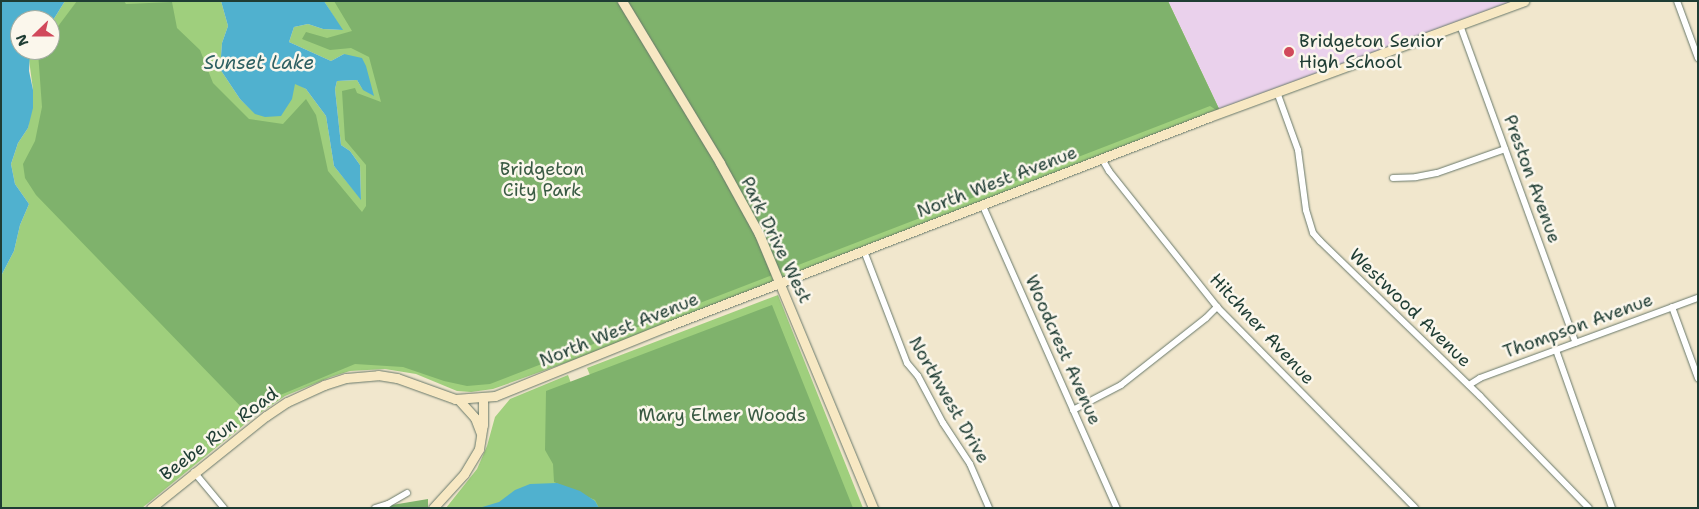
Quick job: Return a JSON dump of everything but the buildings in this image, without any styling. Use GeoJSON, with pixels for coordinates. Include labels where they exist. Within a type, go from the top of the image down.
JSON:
{"type":"FeatureCollection","features":[{"type":"Feature","properties":{"kind":"main road","name":"Park Drive West"},"geometry":{"type":"LineString","coordinates":[[622,1],[744,206],[781,283],[873,508]]}},
{"type":"Feature","properties":{"kind":"main road","name":"North West Avenue"},"geometry":{"type":"LineString","coordinates":[[483,398],[534,382],[668,326],[982,204],[1524,1]]}},
{"type":"Feature","properties":{"kind":"main road","name":"Beebe Run Road"},"geometry":{"type":"LineString","coordinates":[[151,508],[194,472],[287,402],[344,378],[367,375],[397,378],[458,399],[483,398]]}},
{"type":"Feature","properties":{"kind":"main road"},"geometry":{"type":"LineString","coordinates":[[433,508],[464,474],[479,449],[482,436],[483,398]]}},
{"type":"Feature","properties":{"kind":"main road"},"geometry":{"type":"LineString","coordinates":[[458,399],[475,418],[482,436]]}},
{"type":"Feature","properties":{"kind":"street"},"geometry":{"type":"LineString","coordinates":[[1678,1],[1698,58]]}},
{"type":"Feature","properties":{"kind":"street","name":"Preston Avenue"},"geometry":{"type":"LineString","coordinates":[[1460,25],[1576,343]]}},
{"type":"Feature","properties":{"kind":"street","name":"Westwood Avenue"},"geometry":{"type":"LineString","coordinates":[[1277,92],[1298,150],[1304,200],[1313,233],[1325,248],[1469,385],[1589,508]]}},
{"type":"Feature","properties":{"kind":"street"},"geometry":{"type":"LineString","coordinates":[[1393,178],[1416,177],[1438,173],[1505,149]]}},
{"type":"Feature","properties":{"kind":"street","name":"Hitchner Avenue"},"geometry":{"type":"LineString","coordinates":[[1102,159],[1109,171],[1217,307],[1415,508]]}},
{"type":"Feature","properties":{"kind":"street","name":"Woodcrest Avenue"},"geometry":{"type":"LineString","coordinates":[[982,204],[1117,508]]}},
{"type":"Feature","properties":{"kind":"street","name":"Northwest Drive"},"geometry":{"type":"LineString","coordinates":[[864,251],[907,363],[918,376],[943,423],[970,464],[989,508]]}},
{"type":"Feature","properties":{"kind":"street","name":"Thompson Avenue"},"geometry":{"type":"LineString","coordinates":[[1469,385],[1480,378],[1698,298]]}},
{"type":"Feature","properties":{"kind":"street"},"geometry":{"type":"LineString","coordinates":[[1073,410],[1128,380],[1206,318],[1217,307]]}},
{"type":"Feature","properties":{"kind":"street"},"geometry":{"type":"LineString","coordinates":[[1672,307],[1698,378]]}},
{"type":"Feature","properties":{"kind":"street"},"geometry":{"type":"LineString","coordinates":[[1556,350],[1612,508]]}},
{"type":"Feature","properties":{"kind":"street"},"geometry":{"type":"LineString","coordinates":[[194,472],[224,508]]}},
{"type":"Feature","properties":{"kind":"street"},"geometry":{"type":"LineString","coordinates":[[375,508],[388,504],[406,493]]}},
{"type":"Feature","properties":{"kind":"shaded area","name":"Bridgeton Senior High School"},"geometry":{"type":"Polygon","coordinates":[[[1168,1],[1524,1],[1221,113],[1168,1]]]}},
{"type":"Feature","properties":{"kind":"green space","name":"Bridgeton City Park"},"geometry":{"type":"Polygon","coordinates":[[[65,1],[221,1],[228,26],[222,43],[220,69],[240,99],[256,114],[295,83],[306,89],[326,116],[334,166],[361,199],[360,165],[350,151],[341,145],[335,89],[337,81],[357,80],[363,90],[344,54],[331,61],[289,42],[294,27],[308,24],[323,29],[342,30],[324,1],[1168,1],[1221,113],[668,326],[493,389],[471,392],[457,391],[416,374],[385,369],[350,371],[331,377],[285,396],[250,420],[142,508],[1,508],[1,276],[14,251],[20,225],[29,204],[15,184],[11,164],[18,143],[28,128],[33,90],[29,60],[60,60],[59,10],[65,1]]]}},
{"type":"Feature","properties":{"kind":"green space","name":"Bridgeton City Park"},"geometry":{"type":"Polygon","coordinates":[[[77,1],[124,1],[126,4],[172,2],[177,28],[200,50],[213,83],[249,119],[283,124],[306,99],[316,115],[328,171],[362,212],[366,206],[366,165],[345,140],[342,91],[355,88],[357,93],[381,102],[369,57],[351,48],[330,50],[302,39],[306,32],[327,38],[352,31],[334,1],[1168,1],[1221,113],[1210,106],[490,384],[467,386],[444,381],[403,367],[355,364],[273,398],[250,416],[36,195],[25,178],[23,164],[35,141],[42,107],[39,60],[60,60],[60,24],[77,1]]]}},
{"type":"Feature","properties":{"kind":"green space","name":"Mary Elmer Woods"},"geometry":{"type":"Polygon","coordinates":[[[778,295],[863,508],[446,508],[477,469],[487,446],[495,417],[510,399],[568,375],[575,394],[595,387],[587,368],[778,295]]]}},
{"type":"Feature","properties":{"kind":"green space","name":"Mary Elmer Woods"},"geometry":{"type":"Polygon","coordinates":[[[772,305],[853,508],[599,508],[595,500],[554,482],[553,464],[545,450],[546,391],[772,305]]]}},
{"type":"Feature","properties":{"kind":"green space"},"geometry":{"type":"Polygon","coordinates":[[[428,499],[428,508],[374,508],[428,499]]]}},
{"type":"Feature","properties":{"kind":"water"},"geometry":{"type":"Polygon","coordinates":[[[1,1],[65,1],[59,10],[10,10],[10,60],[30,60],[33,108],[28,128],[18,143],[11,164],[15,184],[29,204],[20,225],[14,251],[1,276],[1,1]]]}},
{"type":"Feature","properties":{"kind":"water","name":"Sunset Lake"},"geometry":{"type":"Polygon","coordinates":[[[221,1],[324,1],[343,30],[323,29],[308,24],[294,27],[289,42],[331,61],[344,54],[362,58],[366,66],[374,96],[363,90],[357,80],[337,81],[335,89],[341,145],[350,151],[360,165],[361,200],[334,166],[326,116],[306,89],[295,84],[292,99],[281,116],[265,117],[255,114],[240,99],[220,69],[222,43],[228,26],[221,1]]]}},
{"type":"Feature","properties":{"kind":"water"},"geometry":{"type":"Polygon","coordinates":[[[557,483],[580,491],[595,501],[599,508],[479,508],[499,502],[515,490],[530,484],[557,483]]]}},
{"type":"Feature","properties":{"kind":"place","name":"Bridgeton Senior High School"},"geometry":{"type":"Point","coordinates":[1289,52]}}]}
